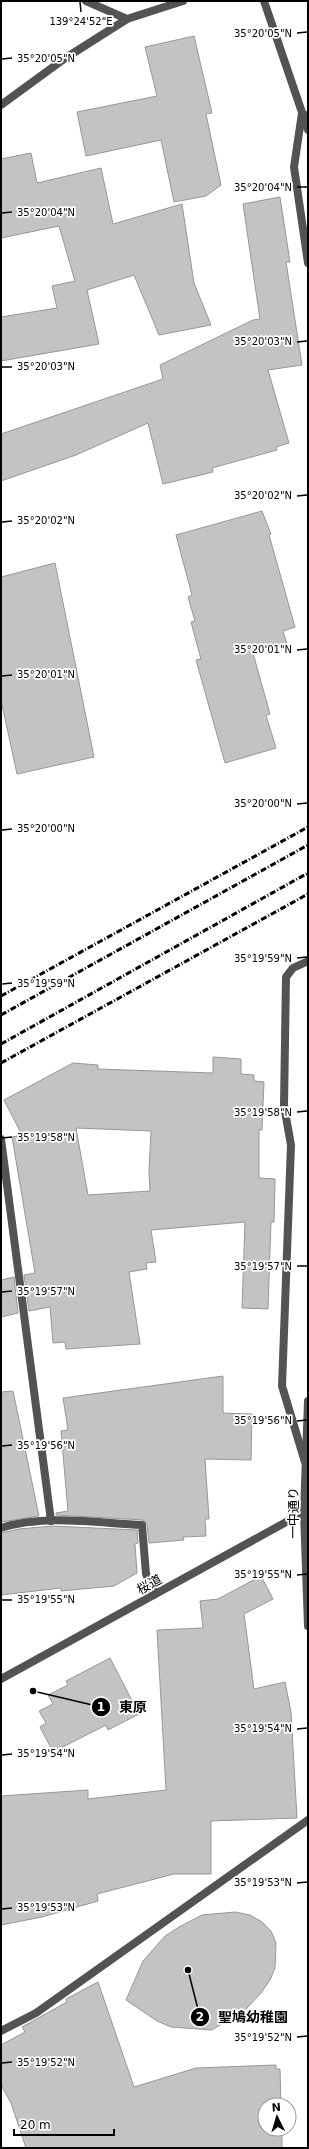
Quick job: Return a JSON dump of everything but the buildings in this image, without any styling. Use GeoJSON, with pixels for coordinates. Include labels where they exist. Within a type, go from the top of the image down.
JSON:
{"type":"FeatureCollection","features":[{"type":"Feature","properties":{"kind":"street"},"geometry":{"type":"LineString","coordinates":[[86,1],[127,20]]}},
{"type":"Feature","properties":{"kind":"street"},"geometry":{"type":"LineString","coordinates":[[1,105],[64,59],[127,20],[183,1]]}},
{"type":"Feature","properties":{"kind":"street"},"geometry":{"type":"LineString","coordinates":[[264,1],[305,115],[308,130]]}},
{"type":"Feature","properties":{"kind":"street"},"geometry":{"type":"LineString","coordinates":[[305,115],[294,167],[308,263]]}},
{"type":"Feature","properties":{"kind":"street"},"geometry":{"type":"LineString","coordinates":[[305,1463],[282,1386],[291,1145],[284,1106],[286,977],[293,968],[308,961]]}},
{"type":"Feature","properties":{"kind":"street"},"geometry":{"type":"LineString","coordinates":[[1,1139],[51,1521]]}},
{"type":"Feature","properties":{"kind":"street","name":"一中通り"},"geometry":{"type":"LineString","coordinates":[[308,1401],[305,1463],[308,1626]]}},
{"type":"Feature","properties":{"kind":"street","name":"桜道"},"geometry":{"type":"LineString","coordinates":[[1,1679],[306,1511]]}},
{"type":"Feature","properties":{"kind":"street"},"geometry":{"type":"LineString","coordinates":[[1,1528],[13,1524],[51,1521],[142,1525],[146,1574],[155,1594]]}},
{"type":"Feature","properties":{"kind":"street"},"geometry":{"type":"LineString","coordinates":[[1,2031],[36,2013],[308,1820]]}},
{"type":"Feature","properties":{"kind":"railway"},"geometry":{"type":"LineString","coordinates":[[1,996],[308,827]]}},
{"type":"Feature","properties":{"kind":"railway"},"geometry":{"type":"LineString","coordinates":[[1,1015],[308,845]]}},
{"type":"Feature","properties":{"kind":"railway"},"geometry":{"type":"LineString","coordinates":[[1,1044],[308,873]]}},
{"type":"Feature","properties":{"kind":"railway"},"geometry":{"type":"LineString","coordinates":[[1,1063],[308,894]]}},
{"type":"Feature","properties":{"kind":"place","name":"東原"},"geometry":{"type":"Point","coordinates":[33,1691]}},
{"type":"Feature","properties":{"kind":"place","name":"聖鳩幼稚園"},"geometry":{"type":"Point","coordinates":[188,1970]}}]}
